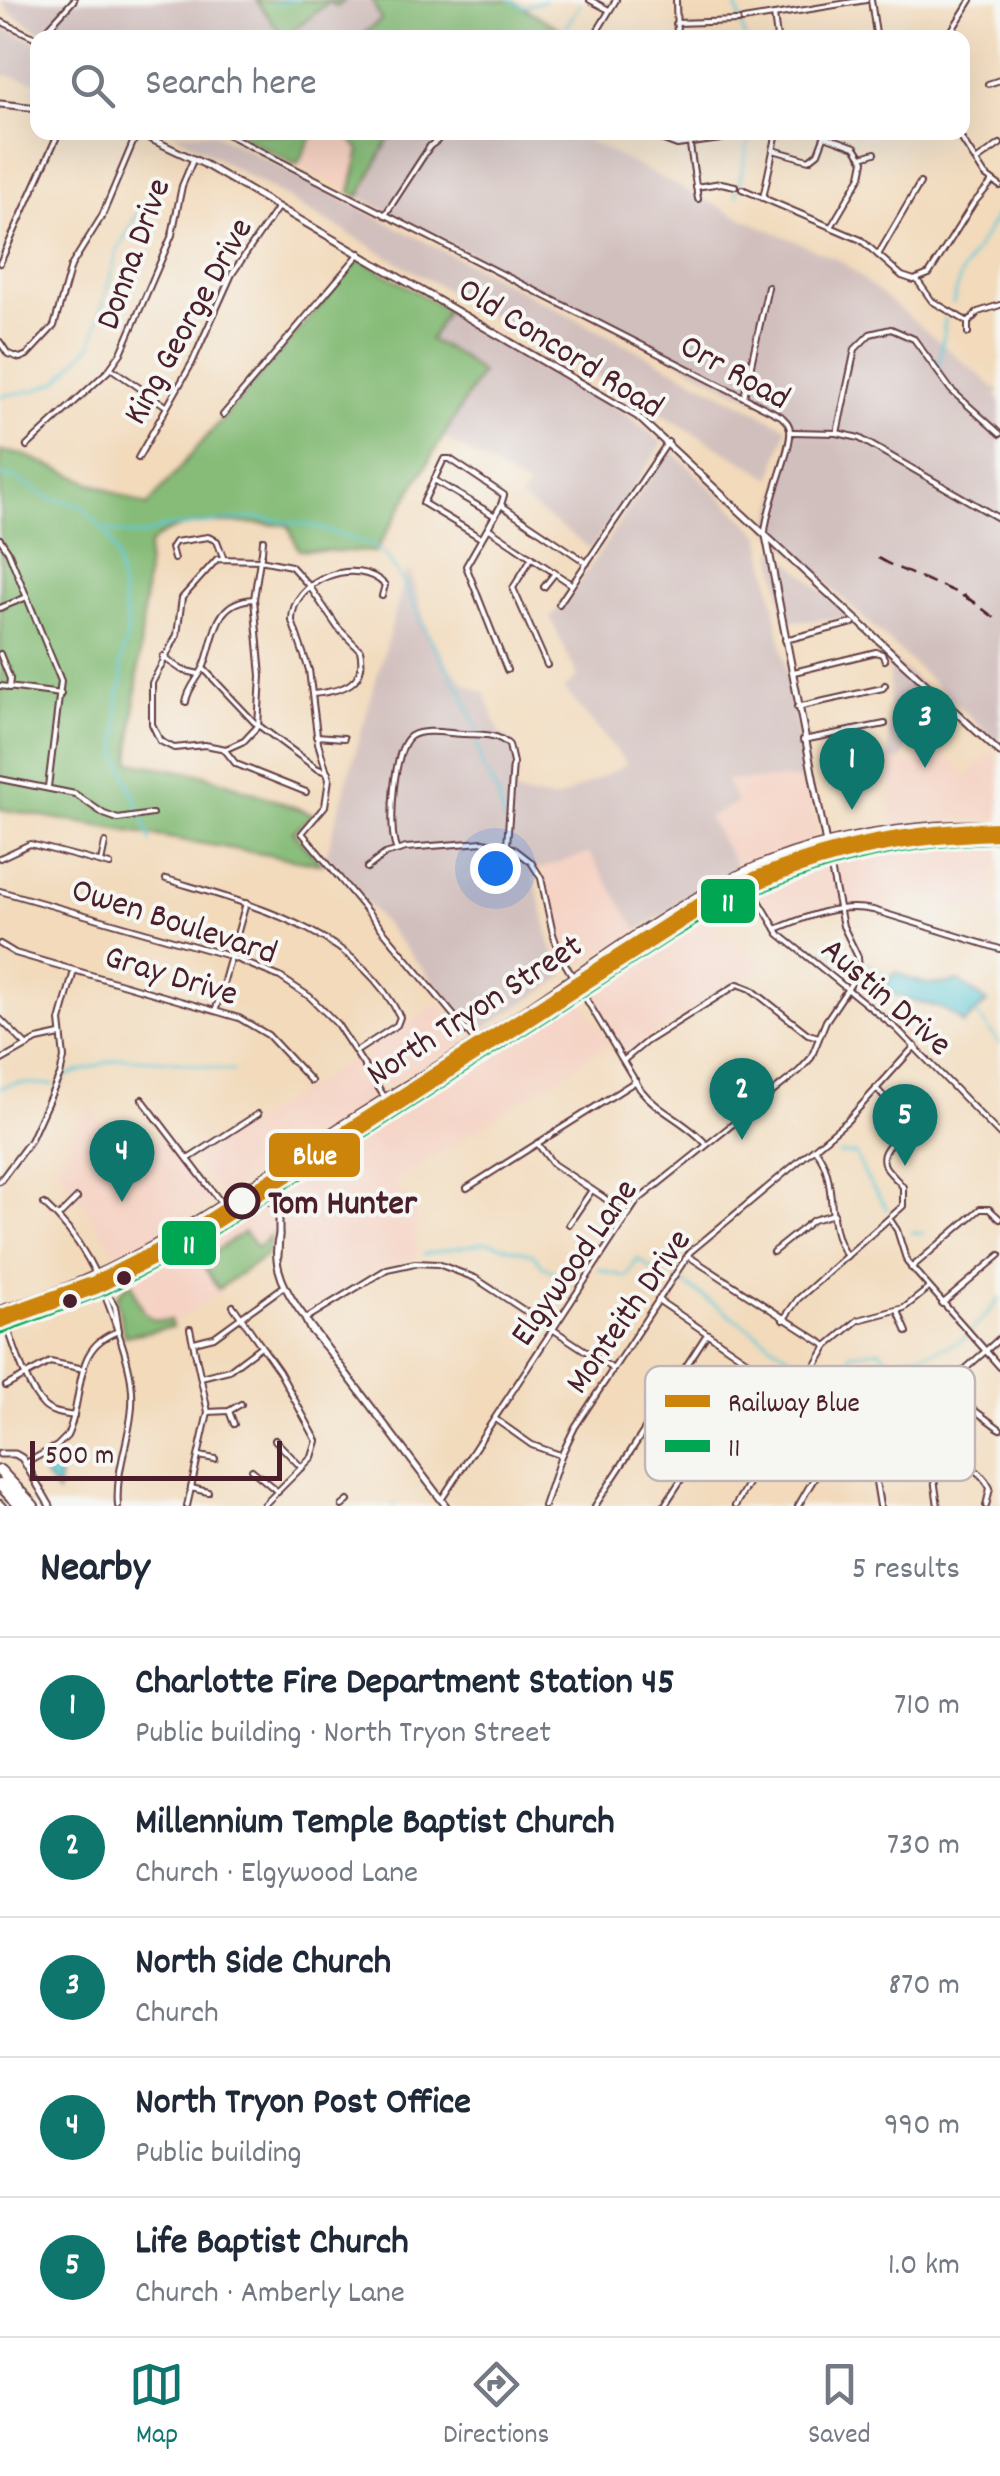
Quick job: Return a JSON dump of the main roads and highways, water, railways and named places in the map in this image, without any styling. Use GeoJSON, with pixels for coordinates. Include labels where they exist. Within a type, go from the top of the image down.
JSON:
{"type":"FeatureCollection","features":[{"type":"Feature","properties":{"kind":"highway"},"geometry":{"type":"LineString","coordinates":[[0,1471],[33,1506]]}},
{"type":"Feature","properties":{"kind":"highway"},"geometry":{"type":"LineString","coordinates":[[0,1485],[21,1506]]}},
{"type":"Feature","properties":{"kind":"main road","name":"North Tryon Street"},"geometry":{"type":"LineString","coordinates":[[0,1310],[98,1274],[165,1240],[731,880],[803,849],[826,844],[907,828],[1000,826]]}},
{"type":"Feature","properties":{"kind":"main road","name":"North Tryon Street"},"geometry":{"type":"LineString","coordinates":[[3,1326],[104,1288],[185,1246],[660,938],[752,887],[828,859],[929,839],[1000,836]]}},
{"type":"Feature","properties":{"kind":"main road"},"geometry":{"type":"LineString","coordinates":[[254,1203],[270,1198],[280,1202]]}},
{"type":"Feature","properties":{"kind":"water"},"geometry":{"type":"Polygon","coordinates":[[[897,972],[927,984],[959,981],[987,1002],[963,1024],[938,1007],[888,991],[887,980],[897,972]]]}},
{"type":"Feature","properties":{"kind":"water"},"geometry":{"type":"Polygon","coordinates":[[[54,1459],[61,1465],[57,1493],[40,1469],[54,1459]]]}},
{"type":"Feature","properties":{"kind":"waterway"},"geometry":{"type":"LineString","coordinates":[[275,4],[298,0]]}},
{"type":"Feature","properties":{"kind":"waterway"},"geometry":{"type":"LineString","coordinates":[[510,0],[524,7],[545,0]]}},
{"type":"Feature","properties":{"kind":"waterway"},"geometry":{"type":"LineString","coordinates":[[735,0],[743,30]]}},
{"type":"Feature","properties":{"kind":"waterway"},"geometry":{"type":"LineString","coordinates":[[564,30],[580,4]]}},
{"type":"Feature","properties":{"kind":"waterway"},"geometry":{"type":"LineString","coordinates":[[736,196],[749,140]]}},
{"type":"Feature","properties":{"kind":"waterway"},"geometry":{"type":"LineString","coordinates":[[953,303],[961,274],[994,220],[1000,201]]}},
{"type":"Feature","properties":{"kind":"waterway"},"geometry":{"type":"LineString","coordinates":[[0,396],[36,390],[58,381],[92,344],[118,249],[143,204]]}},
{"type":"Feature","properties":{"kind":"waterway"},"geometry":{"type":"LineString","coordinates":[[939,366],[945,319]]}},
{"type":"Feature","properties":{"kind":"waterway"},"geometry":{"type":"LineString","coordinates":[[0,475],[17,479],[49,498],[82,506],[108,535],[116,554],[128,632],[120,667],[123,679],[118,697],[118,754],[141,813]]}},
{"type":"Feature","properties":{"kind":"waterway"},"geometry":{"type":"LineString","coordinates":[[104,530],[139,536],[163,528],[255,518],[309,525],[374,546],[387,557],[404,583],[424,627],[462,690],[477,731]]}},
{"type":"Feature","properties":{"kind":"waterway"},"geometry":{"type":"LineString","coordinates":[[477,742],[504,822]]}},
{"type":"Feature","properties":{"kind":"waterway"},"geometry":{"type":"LineString","coordinates":[[143,818],[151,842]]}},
{"type":"Feature","properties":{"kind":"waterway"},"geometry":{"type":"LineString","coordinates":[[814,951],[850,951]]}},
{"type":"Feature","properties":{"kind":"waterway"},"geometry":{"type":"LineString","coordinates":[[865,961],[889,977]]}},
{"type":"Feature","properties":{"kind":"waterway"},"geometry":{"type":"LineString","coordinates":[[976,1013],[1000,1044]]}},
{"type":"Feature","properties":{"kind":"waterway"},"geometry":{"type":"LineString","coordinates":[[61,1085],[65,1076],[121,1058],[233,1071]]}},
{"type":"Feature","properties":{"kind":"waterway"},"geometry":{"type":"LineString","coordinates":[[0,1088],[18,1083],[53,1085]]}},
{"type":"Feature","properties":{"kind":"waterway"},"geometry":{"type":"LineString","coordinates":[[839,1154],[855,1154],[887,1209]]}},
{"type":"Feature","properties":{"kind":"waterway"},"geometry":{"type":"LineString","coordinates":[[911,1232],[923,1234]]}},
{"type":"Feature","properties":{"kind":"waterway"},"geometry":{"type":"LineString","coordinates":[[424,1254],[487,1242],[533,1254],[543,1266],[560,1275],[578,1277]]}},
{"type":"Feature","properties":{"kind":"waterway"},"geometry":{"type":"LineString","coordinates":[[598,1269],[626,1277],[638,1259],[666,1279]]}},
{"type":"Feature","properties":{"kind":"waterway"},"geometry":{"type":"LineString","coordinates":[[678,1279],[791,1357],[809,1364]]}},
{"type":"Feature","properties":{"kind":"waterway"},"geometry":{"type":"LineString","coordinates":[[971,1331],[1000,1299]]}},
{"type":"Feature","properties":{"kind":"waterway"},"geometry":{"type":"LineString","coordinates":[[843,1366],[850,1362],[850,1354],[880,1350],[887,1360],[939,1349],[966,1337]]}},
{"type":"Feature","properties":{"kind":"railway"},"geometry":{"type":"LineString","coordinates":[[878,558],[975,603]]}},
{"type":"Feature","properties":{"kind":"railway"},"geometry":{"type":"LineString","coordinates":[[964,595],[1000,622]]}},
{"type":"Feature","properties":{"kind":"rail line","name":"Blue"},"geometry":{"type":"LineString","coordinates":[[0,1319],[95,1285],[178,1243],[691,912],[729,893],[803,863],[878,843],[1000,831]]}},
{"type":"Feature","properties":{"kind":"place","name":"North Side Church"},"geometry":{"type":"Point","coordinates":[925,768]}},
{"type":"Feature","properties":{"kind":"place","name":"Charlotte Fire Department Station 45"},"geometry":{"type":"Point","coordinates":[852,810]}},
{"type":"Feature","properties":{"kind":"place","name":"Millennium Temple Baptist Church"},"geometry":{"type":"Point","coordinates":[742,1140]}},
{"type":"Feature","properties":{"kind":"place","name":"Life Baptist Church"},"geometry":{"type":"Point","coordinates":[905,1166]}},
{"type":"Feature","properties":{"kind":"place","name":"Tom Hunter"},"geometry":{"type":"Point","coordinates":[242,1201]}},
{"type":"Feature","properties":{"kind":"place","name":"North Tryon Post Office"},"geometry":{"type":"Point","coordinates":[122,1202]}}]}
